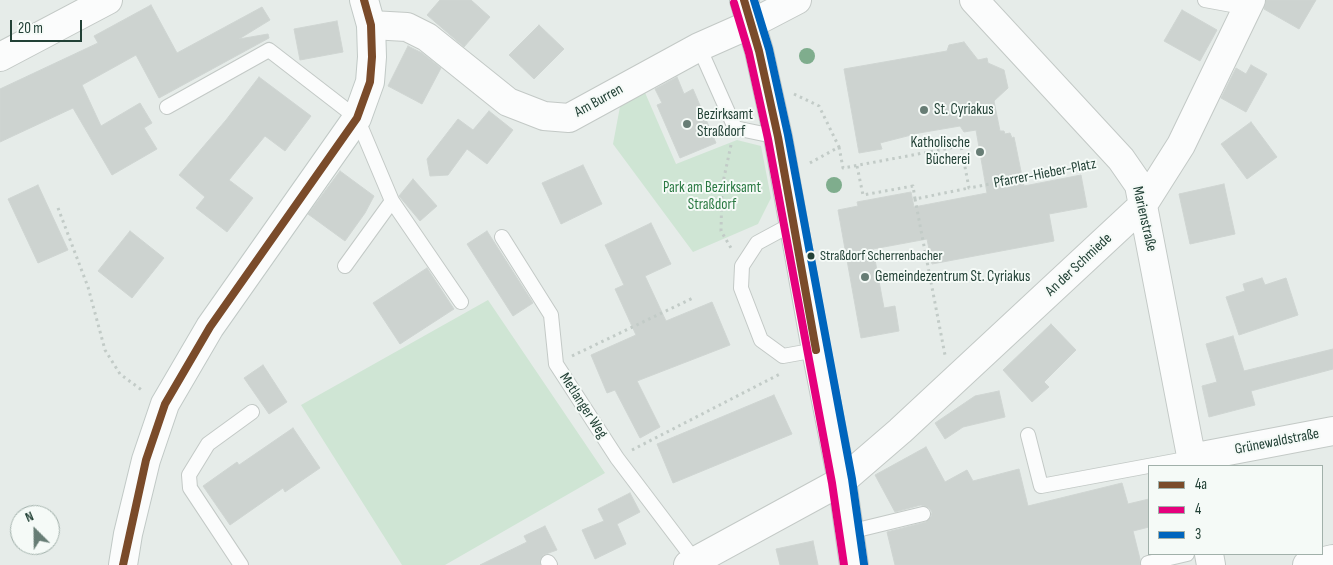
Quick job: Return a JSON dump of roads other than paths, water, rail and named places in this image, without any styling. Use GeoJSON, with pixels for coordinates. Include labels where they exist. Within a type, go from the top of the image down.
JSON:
{"type":"FeatureCollection","features":[{"type":"Feature","properties":{"kind":"street"},"geometry":{"type":"LineString","coordinates":[[0,57],[108,0]]}},
{"type":"Feature","properties":{"kind":"street"},"geometry":{"type":"LineString","coordinates":[[797,0],[747,12],[768,91],[778,138],[816,350],[842,481],[854,565]]}},
{"type":"Feature","properties":{"kind":"street","name":"Marienstraße"},"geometry":{"type":"LineString","coordinates":[[974,0],[1121,159],[1139,184],[1192,462]]}},
{"type":"Feature","properties":{"kind":"street","name":"An der Schmiede"},"geometry":{"type":"LineString","coordinates":[[842,481],[951,384],[1143,205],[1181,145],[1250,4]]}},
{"type":"Feature","properties":{"kind":"street","name":"Am Burren"},"geometry":{"type":"LineString","coordinates":[[368,13],[407,27],[427,37],[508,102],[544,116],[569,118],[699,47],[747,12]]}},
{"type":"Feature","properties":{"kind":"street"},"geometry":{"type":"LineString","coordinates":[[123,565],[128,534],[146,460],[165,404],[210,326],[357,118],[370,82],[372,57],[368,13]]}},
{"type":"Feature","properties":{"kind":"street","name":"Grünewaldstraße"},"geometry":{"type":"LineString","coordinates":[[1192,462],[1333,431]]}},
{"type":"Feature","properties":{"kind":"street","name":"Metlanger Weg"},"geometry":{"type":"LineString","coordinates":[[692,563],[842,481]]}},
{"type":"Feature","properties":{"kind":"street"},"geometry":{"type":"LineString","coordinates":[[1306,565],[1333,559]]}},
{"type":"Feature","properties":{"kind":"lane"},"geometry":{"type":"LineString","coordinates":[[1205,0],[1250,4]]}},
{"type":"Feature","properties":{"kind":"lane"},"geometry":{"type":"LineString","coordinates":[[699,47],[735,128],[778,138]]}},
{"type":"Feature","properties":{"kind":"lane"},"geometry":{"type":"LineString","coordinates":[[166,107],[269,50],[357,118],[392,201],[461,302]]}},
{"type":"Feature","properties":{"kind":"lane"},"geometry":{"type":"LineString","coordinates":[[344,266],[392,201]]}},
{"type":"Feature","properties":{"kind":"lane"},"geometry":{"type":"LineString","coordinates":[[794,223],[757,243],[742,266],[741,288],[761,340],[783,356],[816,350]]}},
{"type":"Feature","properties":{"kind":"lane","name":"Metlanger Weg"},"geometry":{"type":"LineString","coordinates":[[502,237],[551,315],[556,364],[617,458],[692,563]]}},
{"type":"Feature","properties":{"kind":"lane"},"geometry":{"type":"LineString","coordinates":[[241,565],[190,488],[189,475],[208,444],[252,412]]}},
{"type":"Feature","properties":{"kind":"lane"},"geometry":{"type":"LineString","coordinates":[[1028,435],[1041,486],[1148,469]]}},
{"type":"Feature","properties":{"kind":"lane"},"geometry":{"type":"LineString","coordinates":[[1173,465],[1192,462]]}},
{"type":"Feature","properties":{"kind":"lane"},"geometry":{"type":"LineString","coordinates":[[849,532],[923,514]]}},
{"type":"Feature","properties":{"kind":"lane"},"geometry":{"type":"LineString","coordinates":[[1148,563],[1183,555]]}},
{"type":"Feature","properties":{"kind":"place","name":"St. Cyriakus"},"geometry":{"type":"Point","coordinates":[924,110]}},
{"type":"Feature","properties":{"kind":"place","name":"Bezirksamt Straßdorf"},"geometry":{"type":"Point","coordinates":[687,124]}},
{"type":"Feature","properties":{"kind":"place","name":"Katholische Bücherei"},"geometry":{"type":"Point","coordinates":[980,152]}},
{"type":"Feature","properties":{"kind":"place","name":"Straßdorf Scherrenbacher"},"geometry":{"type":"Point","coordinates":[811,256]}},
{"type":"Feature","properties":{"kind":"place","name":"Gemeindezentrum St. Cyriakus"},"geometry":{"type":"Point","coordinates":[865,277]}},
{"type":"Feature","properties":{"kind":"park label","name":"Park am Bezirksamt Straßdorf"},"geometry":{"type":"Point","coordinates":[712,196]}}]}
